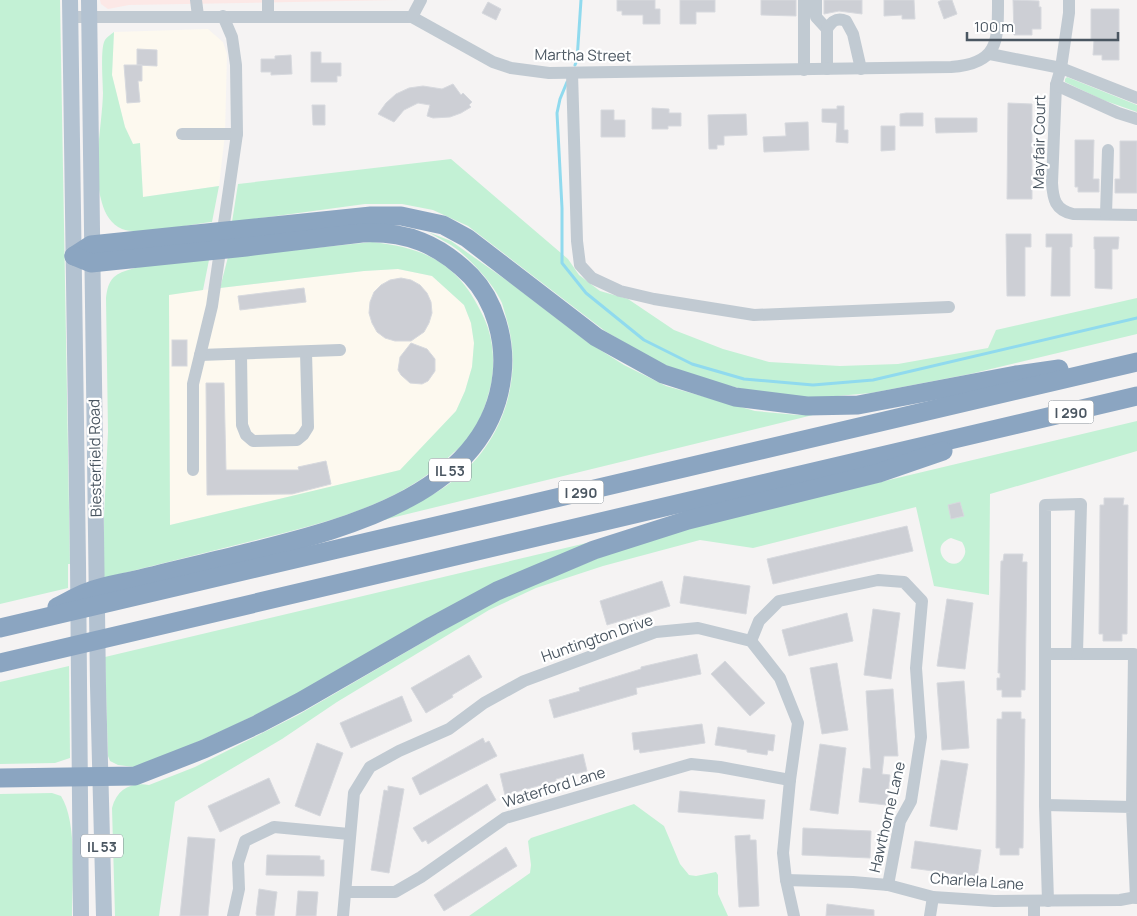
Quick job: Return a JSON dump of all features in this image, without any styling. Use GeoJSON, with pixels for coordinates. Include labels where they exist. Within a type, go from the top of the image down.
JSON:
{"type":"FeatureCollection","features":[{"type":"Feature","properties":{"kind":"highway"},"geometry":{"type":"LineString","coordinates":[[247,239],[371,216],[401,216],[443,226],[467,238],[596,337],[663,374],[735,398],[807,406],[858,405],[1016,375],[1137,358]]}},
{"type":"Feature","properties":{"kind":"highway","name":"IL 53"},"geometry":{"type":"LineString","coordinates":[[24,623],[88,592],[270,547],[358,522],[415,495],[440,478],[456,464],[475,442],[492,418],[501,391],[504,365],[502,343],[497,321],[488,300],[474,279],[459,264],[425,242],[401,234],[380,232],[247,239],[74,256]]}},
{"type":"Feature","properties":{"kind":"highway","name":"I 290"},"geometry":{"type":"LineString","coordinates":[[0,628],[1137,362]]}},
{"type":"Feature","properties":{"kind":"highway","name":"I 290"},"geometry":{"type":"LineString","coordinates":[[0,663],[1137,396]]}},
{"type":"Feature","properties":{"kind":"highway"},"geometry":{"type":"LineString","coordinates":[[0,778],[135,776],[204,749],[300,702],[497,591],[594,550],[688,520],[879,473],[1005,428]]}},
{"type":"Feature","properties":{"kind":"main road","name":"Biesterfield Road"},"geometry":{"type":"LineString","coordinates":[[70,0],[80,693],[81,916]]}},
{"type":"Feature","properties":{"kind":"main road","name":"Biesterfield Road"},"geometry":{"type":"LineString","coordinates":[[89,8],[98,686],[104,916]]}},
{"type":"Feature","properties":{"kind":"street"},"geometry":{"type":"LineString","coordinates":[[196,0],[198,16]]}},
{"type":"Feature","properties":{"kind":"street"},"geometry":{"type":"LineString","coordinates":[[268,0],[268,16]]}},
{"type":"Feature","properties":{"kind":"street"},"geometry":{"type":"LineString","coordinates":[[412,17],[420,0]]}},
{"type":"Feature","properties":{"kind":"street"},"geometry":{"type":"LineString","coordinates":[[804,0],[804,70]]}},
{"type":"Feature","properties":{"kind":"street"},"geometry":{"type":"LineString","coordinates":[[816,0],[816,17],[828,29]]}},
{"type":"Feature","properties":{"kind":"street"},"geometry":{"type":"LineString","coordinates":[[998,0],[998,26],[990,54],[1061,68],[1137,98]]}},
{"type":"Feature","properties":{"kind":"street"},"geometry":{"type":"LineString","coordinates":[[1068,0],[1069,13],[1061,68],[1056,85],[1118,113],[1137,119]]}},
{"type":"Feature","properties":{"kind":"street","name":"Martha Street"},"geometry":{"type":"LineString","coordinates":[[70,17],[89,8],[198,16],[412,17],[493,62],[511,68],[549,73],[967,66],[981,62],[990,54]]}},
{"type":"Feature","properties":{"kind":"street"},"geometry":{"type":"LineString","coordinates":[[193,470],[192,384],[212,306],[237,134],[236,65],[232,37],[224,16]]}},
{"type":"Feature","properties":{"kind":"street"},"geometry":{"type":"LineString","coordinates":[[827,69],[828,29],[832,21],[838,19],[846,21],[853,34],[861,69]]}},
{"type":"Feature","properties":{"kind":"street"},"geometry":{"type":"LineString","coordinates":[[572,73],[577,241],[580,265],[592,278],[620,291],[637,295],[754,315],[949,307]]}},
{"type":"Feature","properties":{"kind":"street","name":"Mayfair Court"},"geometry":{"type":"LineString","coordinates":[[1056,85],[1052,182],[1053,196],[1057,205],[1064,212],[1073,214],[1137,215]]}},
{"type":"Feature","properties":{"kind":"street"},"geometry":{"type":"LineString","coordinates":[[182,134],[237,134]]}},
{"type":"Feature","properties":{"kind":"street"},"geometry":{"type":"LineString","coordinates":[[1106,214],[1108,150]]}},
{"type":"Feature","properties":{"kind":"street"},"geometry":{"type":"LineString","coordinates":[[200,355],[340,350]]}},
{"type":"Feature","properties":{"kind":"street"},"geometry":{"type":"LineString","coordinates":[[241,354],[242,425],[246,435],[253,441],[297,440],[304,435],[308,427],[306,352]]}},
{"type":"Feature","properties":{"kind":"street"},"geometry":{"type":"LineString","coordinates":[[1048,901],[1045,806],[1045,505],[1081,504],[1077,654]]}},
{"type":"Feature","properties":{"kind":"street","name":"Hawthorne Lane"},"geometry":{"type":"LineString","coordinates":[[751,641],[758,621],[779,601],[878,580],[904,582],[922,601],[916,668],[921,737],[911,801],[900,821],[888,885]]}},
{"type":"Feature","properties":{"kind":"street","name":"Huntington Drive"},"geometry":{"type":"LineString","coordinates":[[344,916],[349,834],[354,793],[370,767],[399,751],[449,729],[484,703],[524,681],[656,632],[698,628],[751,641]]}},
{"type":"Feature","properties":{"kind":"street"},"geometry":{"type":"LineString","coordinates":[[751,641],[780,678],[798,723],[783,853],[786,880],[794,916]]}},
{"type":"Feature","properties":{"kind":"street"},"geometry":{"type":"LineString","coordinates":[[1045,654],[1134,654],[1132,807],[1136,897]]}},
{"type":"Feature","properties":{"kind":"street","name":"Waterford Lane"},"geometry":{"type":"LineString","coordinates":[[346,892],[396,892],[421,877],[505,818],[691,764],[720,767],[790,780]]}},
{"type":"Feature","properties":{"kind":"street"},"geometry":{"type":"LineString","coordinates":[[1045,806],[1132,807]]}},
{"type":"Feature","properties":{"kind":"street"},"geometry":{"type":"LineString","coordinates":[[233,916],[239,889],[238,863],[245,841],[274,827],[349,834]]}},
{"type":"Feature","properties":{"kind":"street","name":"Charlela Lane"},"geometry":{"type":"LineString","coordinates":[[786,880],[888,885],[933,897],[994,901],[1120,900],[1136,897]]}},
{"type":"Feature","properties":{"kind":"street"},"geometry":{"type":"LineString","coordinates":[[930,916],[933,897]]}},
{"type":"Feature","properties":{"kind":"street"},"geometry":{"type":"LineString","coordinates":[[1034,901],[1034,916]]}},
{"type":"Feature","properties":{"kind":"shaded area"},"geometry":{"type":"Polygon","coordinates":[[[100,0],[399,0],[129,5],[108,9],[101,4],[100,0]]]}},
{"type":"Feature","properties":{"kind":"shaded area"},"geometry":{"type":"Polygon","coordinates":[[[208,29],[223,42],[227,54],[225,134],[219,186],[143,197],[140,144],[133,144],[125,127],[112,75],[114,32],[208,29]]]}},
{"type":"Feature","properties":{"kind":"shaded area"},"geometry":{"type":"Polygon","coordinates":[[[398,269],[432,276],[464,305],[471,323],[474,343],[472,367],[465,391],[456,411],[401,470],[170,525],[169,294],[364,271],[398,269]]]}},
{"type":"Feature","properties":{"kind":"green space"},"geometry":{"type":"Polygon","coordinates":[[[0,0],[60,0],[70,564],[68,564],[68,588],[0,604],[0,0]]]}},
{"type":"Feature","properties":{"kind":"green space"},"geometry":{"type":"Polygon","coordinates":[[[114,32],[112,75],[125,127],[133,144],[140,143],[143,197],[219,186],[212,222],[153,230],[130,231],[118,227],[107,215],[99,189],[98,162],[103,93],[103,44],[114,32]]]}},
{"type":"Feature","properties":{"kind":"green space"},"geometry":{"type":"Polygon","coordinates":[[[1067,77],[1137,105],[1137,112],[1103,100],[1065,82],[1067,77]]]}},
{"type":"Feature","properties":{"kind":"green space"},"geometry":{"type":"Polygon","coordinates":[[[451,159],[568,259],[579,275],[600,291],[628,299],[674,330],[723,349],[769,362],[840,366],[898,364],[988,348],[996,330],[1137,298],[1137,334],[970,374],[871,393],[815,398],[764,394],[709,381],[659,363],[605,331],[468,226],[433,210],[402,204],[365,204],[232,222],[238,184],[451,159]]]}},
{"type":"Feature","properties":{"kind":"green space"},"geometry":{"type":"Polygon","coordinates":[[[428,232],[451,241],[513,285],[586,341],[624,365],[666,386],[755,411],[798,415],[817,414],[383,520],[442,489],[475,461],[499,424],[507,404],[511,382],[513,361],[511,339],[500,299],[487,279],[469,260],[455,247],[428,232]]]}},
{"type":"Feature","properties":{"kind":"green space"},"geometry":{"type":"Polygon","coordinates":[[[372,242],[410,249],[440,262],[453,272],[464,285],[475,300],[484,318],[492,345],[493,374],[484,410],[468,440],[429,473],[406,488],[356,512],[329,521],[104,578],[104,517],[108,432],[106,298],[112,279],[122,272],[145,266],[209,260],[203,290],[169,295],[170,525],[400,470],[456,411],[465,391],[472,367],[474,343],[471,323],[464,305],[432,276],[398,269],[364,271],[220,288],[228,257],[372,242]]]}},
{"type":"Feature","properties":{"kind":"green space"},"geometry":{"type":"Polygon","coordinates":[[[1137,421],[1137,451],[990,494],[989,595],[934,586],[916,507],[753,548],[700,540],[603,566],[536,588],[489,610],[337,702],[282,739],[175,802],[159,916],[115,916],[112,808],[117,796],[126,788],[142,784],[149,785],[195,767],[298,715],[492,602],[630,545],[725,519],[1137,421]],[[951,538],[944,542],[941,547],[941,553],[948,562],[958,563],[963,558],[965,548],[962,542],[951,538]]]}},
{"type":"Feature","properties":{"kind":"green space"},"geometry":{"type":"Polygon","coordinates":[[[612,537],[237,724],[168,755],[134,767],[118,765],[110,761],[108,756],[105,657],[612,537]]]}},
{"type":"Feature","properties":{"kind":"green space"},"geometry":{"type":"Polygon","coordinates":[[[69,666],[70,758],[55,763],[0,764],[0,682],[69,666]]]}},
{"type":"Feature","properties":{"kind":"green space"},"geometry":{"type":"Polygon","coordinates":[[[52,793],[61,796],[70,821],[73,854],[72,916],[0,916],[0,794],[52,793]]]}},
{"type":"Feature","properties":{"kind":"green space"},"geometry":{"type":"Polygon","coordinates":[[[634,804],[664,826],[680,864],[689,875],[696,876],[716,872],[718,875],[718,894],[728,916],[469,916],[530,873],[528,841],[531,838],[634,804]]]}},
{"type":"Feature","properties":{"kind":"building"},"geometry":{"type":"Polygon","coordinates":[[[617,0],[655,0],[655,9],[660,9],[660,24],[643,24],[643,15],[622,15],[622,11],[617,11],[617,0]]]}},
{"type":"Feature","properties":{"kind":"building"},"geometry":{"type":"Polygon","coordinates":[[[680,0],[715,0],[715,12],[696,12],[696,24],[680,24],[680,0]]]}},
{"type":"Feature","properties":{"kind":"building"},"geometry":{"type":"Polygon","coordinates":[[[761,0],[796,0],[796,16],[761,15],[761,0]]]}},
{"type":"Feature","properties":{"kind":"building"},"geometry":{"type":"Polygon","coordinates":[[[824,0],[862,0],[862,14],[839,11],[824,14],[824,0]]]}},
{"type":"Feature","properties":{"kind":"building"},"geometry":{"type":"Polygon","coordinates":[[[884,0],[914,0],[915,19],[902,19],[902,15],[884,16],[884,0]]]}},
{"type":"Feature","properties":{"kind":"building"},"geometry":{"type":"Polygon","coordinates":[[[952,0],[957,14],[944,19],[938,2],[952,0]]]}},
{"type":"Feature","properties":{"kind":"building"},"geometry":{"type":"Polygon","coordinates":[[[1013,0],[1039,1],[1039,7],[1041,7],[1041,29],[1032,29],[1032,35],[1014,35],[1013,0]]]}},
{"type":"Feature","properties":{"kind":"building"},"geometry":{"type":"Polygon","coordinates":[[[488,2],[501,9],[496,20],[482,13],[488,2]]]}},
{"type":"Feature","properties":{"kind":"building"},"geometry":{"type":"Polygon","coordinates":[[[1091,9],[1119,9],[1119,60],[1102,60],[1102,55],[1093,55],[1094,40],[1091,40],[1091,9]]]}},
{"type":"Feature","properties":{"kind":"building"},"geometry":{"type":"Polygon","coordinates":[[[137,49],[157,50],[157,66],[137,65],[137,49]]]}},
{"type":"Feature","properties":{"kind":"building"},"geometry":{"type":"Polygon","coordinates":[[[311,52],[321,52],[321,63],[341,63],[341,76],[337,76],[337,82],[311,82],[311,52]]]}},
{"type":"Feature","properties":{"kind":"building"},"geometry":{"type":"Polygon","coordinates":[[[291,55],[292,74],[271,75],[271,72],[261,72],[261,59],[275,59],[275,56],[291,55]]]}},
{"type":"Feature","properties":{"kind":"building"},"geometry":{"type":"Polygon","coordinates":[[[124,65],[142,65],[142,81],[138,81],[140,102],[127,103],[124,65]]]}},
{"type":"Feature","properties":{"kind":"building"},"geometry":{"type":"Polygon","coordinates":[[[453,84],[461,95],[463,93],[472,102],[469,105],[471,107],[461,113],[450,117],[433,118],[427,116],[430,105],[418,103],[404,110],[394,122],[378,114],[396,94],[409,88],[423,86],[442,89],[453,84]]]}},
{"type":"Feature","properties":{"kind":"building"},"geometry":{"type":"Polygon","coordinates":[[[1008,103],[1032,104],[1032,199],[1007,199],[1008,103]]]}},
{"type":"Feature","properties":{"kind":"building"},"geometry":{"type":"Polygon","coordinates":[[[312,105],[325,105],[325,125],[313,125],[312,105]]]}},
{"type":"Feature","properties":{"kind":"building"},"geometry":{"type":"Polygon","coordinates":[[[837,106],[844,106],[844,130],[848,130],[848,143],[836,142],[837,123],[822,122],[822,109],[837,109],[837,106]]]}},
{"type":"Feature","properties":{"kind":"building"},"geometry":{"type":"Polygon","coordinates":[[[652,108],[669,109],[669,113],[681,113],[681,126],[668,126],[668,129],[652,129],[652,108]]]}},
{"type":"Feature","properties":{"kind":"building"},"geometry":{"type":"Polygon","coordinates":[[[601,110],[614,110],[614,120],[625,120],[625,137],[601,137],[601,110]]]}},
{"type":"Feature","properties":{"kind":"building"},"geometry":{"type":"Polygon","coordinates":[[[923,113],[923,126],[900,126],[900,114],[923,113]]]}},
{"type":"Feature","properties":{"kind":"building"},"geometry":{"type":"Polygon","coordinates":[[[746,114],[747,135],[724,136],[724,145],[717,145],[717,149],[709,149],[708,115],[746,114]]]}},
{"type":"Feature","properties":{"kind":"building"},"geometry":{"type":"Polygon","coordinates":[[[935,118],[977,118],[977,132],[936,133],[935,118]]]}},
{"type":"Feature","properties":{"kind":"building"},"geometry":{"type":"Polygon","coordinates":[[[808,122],[809,150],[764,152],[763,137],[786,136],[785,123],[808,122]]]}},
{"type":"Feature","properties":{"kind":"building"},"geometry":{"type":"Polygon","coordinates":[[[881,126],[895,126],[895,150],[881,151],[881,126]]]}},
{"type":"Feature","properties":{"kind":"building"},"geometry":{"type":"Polygon","coordinates":[[[1075,140],[1094,140],[1093,179],[1099,179],[1099,192],[1078,192],[1078,187],[1075,187],[1075,140]]]}},
{"type":"Feature","properties":{"kind":"building"},"geometry":{"type":"Polygon","coordinates":[[[1120,141],[1137,141],[1137,193],[1115,193],[1115,179],[1120,179],[1120,141]]]}},
{"type":"Feature","properties":{"kind":"building"},"geometry":{"type":"Polygon","coordinates":[[[1006,234],[1031,234],[1031,247],[1025,247],[1025,296],[1007,296],[1006,234]]]}},
{"type":"Feature","properties":{"kind":"building"},"geometry":{"type":"Polygon","coordinates":[[[1046,234],[1072,234],[1072,247],[1070,247],[1070,296],[1051,296],[1052,247],[1046,247],[1046,234]]]}},
{"type":"Feature","properties":{"kind":"building"},"geometry":{"type":"Polygon","coordinates":[[[1094,237],[1119,237],[1118,249],[1112,249],[1112,289],[1095,288],[1094,237]]]}},
{"type":"Feature","properties":{"kind":"building"},"geometry":{"type":"Polygon","coordinates":[[[401,278],[411,280],[420,285],[427,293],[431,302],[432,313],[429,323],[424,332],[411,341],[395,341],[385,338],[377,332],[369,313],[370,302],[374,292],[390,280],[401,278]]]}},
{"type":"Feature","properties":{"kind":"building"},"geometry":{"type":"Polygon","coordinates":[[[304,288],[306,302],[240,310],[238,296],[304,288]]]}},
{"type":"Feature","properties":{"kind":"building"},"geometry":{"type":"Polygon","coordinates":[[[172,340],[187,340],[187,366],[172,366],[172,340]]]}},
{"type":"Feature","properties":{"kind":"building"},"geometry":{"type":"Polygon","coordinates":[[[411,343],[427,349],[435,359],[435,371],[428,381],[422,384],[410,383],[398,370],[400,357],[411,343]]]}},
{"type":"Feature","properties":{"kind":"building"},"geometry":{"type":"Polygon","coordinates":[[[206,383],[224,383],[226,470],[299,470],[298,467],[326,461],[331,484],[292,494],[207,495],[206,383]]]}},
{"type":"Feature","properties":{"kind":"building"},"geometry":{"type":"Polygon","coordinates":[[[1104,498],[1124,498],[1123,505],[1128,505],[1127,634],[1122,634],[1122,641],[1103,641],[1103,634],[1099,634],[1100,505],[1104,505],[1104,498]]]}},
{"type":"Feature","properties":{"kind":"building"},"geometry":{"type":"Polygon","coordinates":[[[960,502],[964,516],[951,519],[948,505],[960,502]]]}},
{"type":"Feature","properties":{"kind":"building"},"geometry":{"type":"Polygon","coordinates":[[[907,526],[913,551],[773,584],[767,559],[907,526]]]}},
{"type":"Feature","properties":{"kind":"building"},"geometry":{"type":"Polygon","coordinates":[[[1004,554],[1023,554],[1022,562],[1027,562],[1025,690],[1021,690],[1021,697],[1002,697],[1002,690],[997,690],[997,678],[1000,678],[1000,673],[998,673],[1001,561],[1003,561],[1004,554]]]}},
{"type":"Feature","properties":{"kind":"building"},"geometry":{"type":"Polygon","coordinates":[[[684,576],[750,586],[746,614],[680,603],[684,576]]]}},
{"type":"Feature","properties":{"kind":"building"},"geometry":{"type":"Polygon","coordinates":[[[662,581],[670,606],[607,625],[600,601],[662,581]]]}},
{"type":"Feature","properties":{"kind":"building"},"geometry":{"type":"Polygon","coordinates":[[[947,599],[973,603],[965,669],[937,666],[947,599]]]}},
{"type":"Feature","properties":{"kind":"building"},"geometry":{"type":"Polygon","coordinates":[[[873,609],[900,613],[891,679],[864,675],[873,609]]]}},
{"type":"Feature","properties":{"kind":"building"},"geometry":{"type":"Polygon","coordinates":[[[847,613],[853,641],[789,656],[782,630],[847,613]]]}},
{"type":"Feature","properties":{"kind":"building"},"geometry":{"type":"Polygon","coordinates":[[[697,654],[701,674],[636,688],[637,694],[554,718],[549,700],[580,691],[579,688],[641,669],[641,667],[697,654]]]}},
{"type":"Feature","properties":{"kind":"building"},"geometry":{"type":"Polygon","coordinates":[[[469,655],[482,677],[426,713],[411,688],[469,655]]]}},
{"type":"Feature","properties":{"kind":"building"},"geometry":{"type":"Polygon","coordinates":[[[725,661],[765,703],[750,716],[711,674],[725,661]]]}},
{"type":"Feature","properties":{"kind":"building"},"geometry":{"type":"Polygon","coordinates":[[[837,663],[848,730],[822,734],[810,668],[837,663]]]}},
{"type":"Feature","properties":{"kind":"building"},"geometry":{"type":"Polygon","coordinates":[[[964,681],[969,748],[942,750],[937,683],[964,681]]]}},
{"type":"Feature","properties":{"kind":"building"},"geometry":{"type":"Polygon","coordinates":[[[893,689],[898,756],[884,756],[882,774],[890,775],[887,805],[859,802],[863,768],[871,769],[866,691],[893,689]]]}},
{"type":"Feature","properties":{"kind":"building"},"geometry":{"type":"Polygon","coordinates":[[[402,696],[412,721],[351,748],[340,723],[402,696]]]}},
{"type":"Feature","properties":{"kind":"building"},"geometry":{"type":"Polygon","coordinates":[[[1002,712],[1021,712],[1021,719],[1025,719],[1023,848],[1019,848],[1019,855],[1000,855],[1000,848],[996,848],[997,719],[1002,719],[1002,712]]]}},
{"type":"Feature","properties":{"kind":"building"},"geometry":{"type":"Polygon","coordinates":[[[702,724],[705,743],[640,753],[639,749],[634,750],[632,733],[702,724]]]}},
{"type":"Feature","properties":{"kind":"building"},"geometry":{"type":"Polygon","coordinates":[[[718,727],[775,735],[773,751],[768,750],[767,755],[715,745],[718,727]]]}},
{"type":"Feature","properties":{"kind":"building"},"geometry":{"type":"Polygon","coordinates":[[[483,738],[485,743],[489,741],[497,756],[420,795],[412,778],[483,738]]]}},
{"type":"Feature","properties":{"kind":"building"},"geometry":{"type":"Polygon","coordinates":[[[317,743],[343,753],[320,816],[295,806],[317,743]]]}},
{"type":"Feature","properties":{"kind":"building"},"geometry":{"type":"Polygon","coordinates":[[[820,744],[846,748],[838,814],[810,810],[820,744]]]}},
{"type":"Feature","properties":{"kind":"building"},"geometry":{"type":"Polygon","coordinates":[[[583,754],[587,771],[505,795],[500,774],[583,754]]]}},
{"type":"Feature","properties":{"kind":"building"},"geometry":{"type":"Polygon","coordinates":[[[941,760],[968,764],[957,830],[930,826],[941,760]]]}},
{"type":"Feature","properties":{"kind":"building"},"geometry":{"type":"Polygon","coordinates":[[[269,778],[280,803],[220,832],[208,806],[269,778]]]}},
{"type":"Feature","properties":{"kind":"building"},"geometry":{"type":"Polygon","coordinates":[[[487,784],[496,800],[428,844],[426,840],[422,842],[413,828],[487,784]]]}},
{"type":"Feature","properties":{"kind":"building"},"geometry":{"type":"Polygon","coordinates":[[[388,786],[404,789],[389,873],[371,870],[384,790],[388,791],[388,786]]]}},
{"type":"Feature","properties":{"kind":"building"},"geometry":{"type":"Polygon","coordinates":[[[680,791],[765,800],[763,819],[678,812],[680,791]]]}},
{"type":"Feature","properties":{"kind":"building"},"geometry":{"type":"Polygon","coordinates":[[[803,828],[871,831],[870,858],[802,855],[803,828]]]}},
{"type":"Feature","properties":{"kind":"building"},"geometry":{"type":"Polygon","coordinates":[[[750,835],[750,840],[756,840],[759,906],[739,907],[735,836],[750,835]]]}},
{"type":"Feature","properties":{"kind":"building"},"geometry":{"type":"Polygon","coordinates":[[[188,837],[215,839],[208,916],[180,916],[188,837]]]}},
{"type":"Feature","properties":{"kind":"building"},"geometry":{"type":"Polygon","coordinates":[[[915,841],[981,850],[977,877],[911,868],[915,841]]]}},
{"type":"Feature","properties":{"kind":"building"},"geometry":{"type":"Polygon","coordinates":[[[506,847],[517,866],[444,911],[434,895],[506,847]]]}},
{"type":"Feature","properties":{"kind":"building"},"geometry":{"type":"Polygon","coordinates":[[[267,855],[320,856],[320,860],[324,860],[324,876],[266,875],[267,855]]]}},
{"type":"Feature","properties":{"kind":"building"},"geometry":{"type":"Polygon","coordinates":[[[259,889],[277,892],[274,916],[257,916],[259,889]]]}},
{"type":"Feature","properties":{"kind":"building"},"geometry":{"type":"Polygon","coordinates":[[[298,891],[318,892],[316,916],[296,916],[298,891]]]}},
{"type":"Feature","properties":{"kind":"building"},"geometry":{"type":"Polygon","coordinates":[[[827,904],[874,910],[874,916],[826,916],[827,904]]]}},
{"type":"Feature","properties":{"kind":"waterway"},"geometry":{"type":"LineString","coordinates":[[575,65],[577,60],[581,0]]}},
{"type":"Feature","properties":{"kind":"waterway"},"geometry":{"type":"LineString","coordinates":[[567,82],[557,113],[562,208],[562,263],[586,293],[644,340],[692,364],[744,379],[813,385],[873,380],[1137,318]]}}]}
